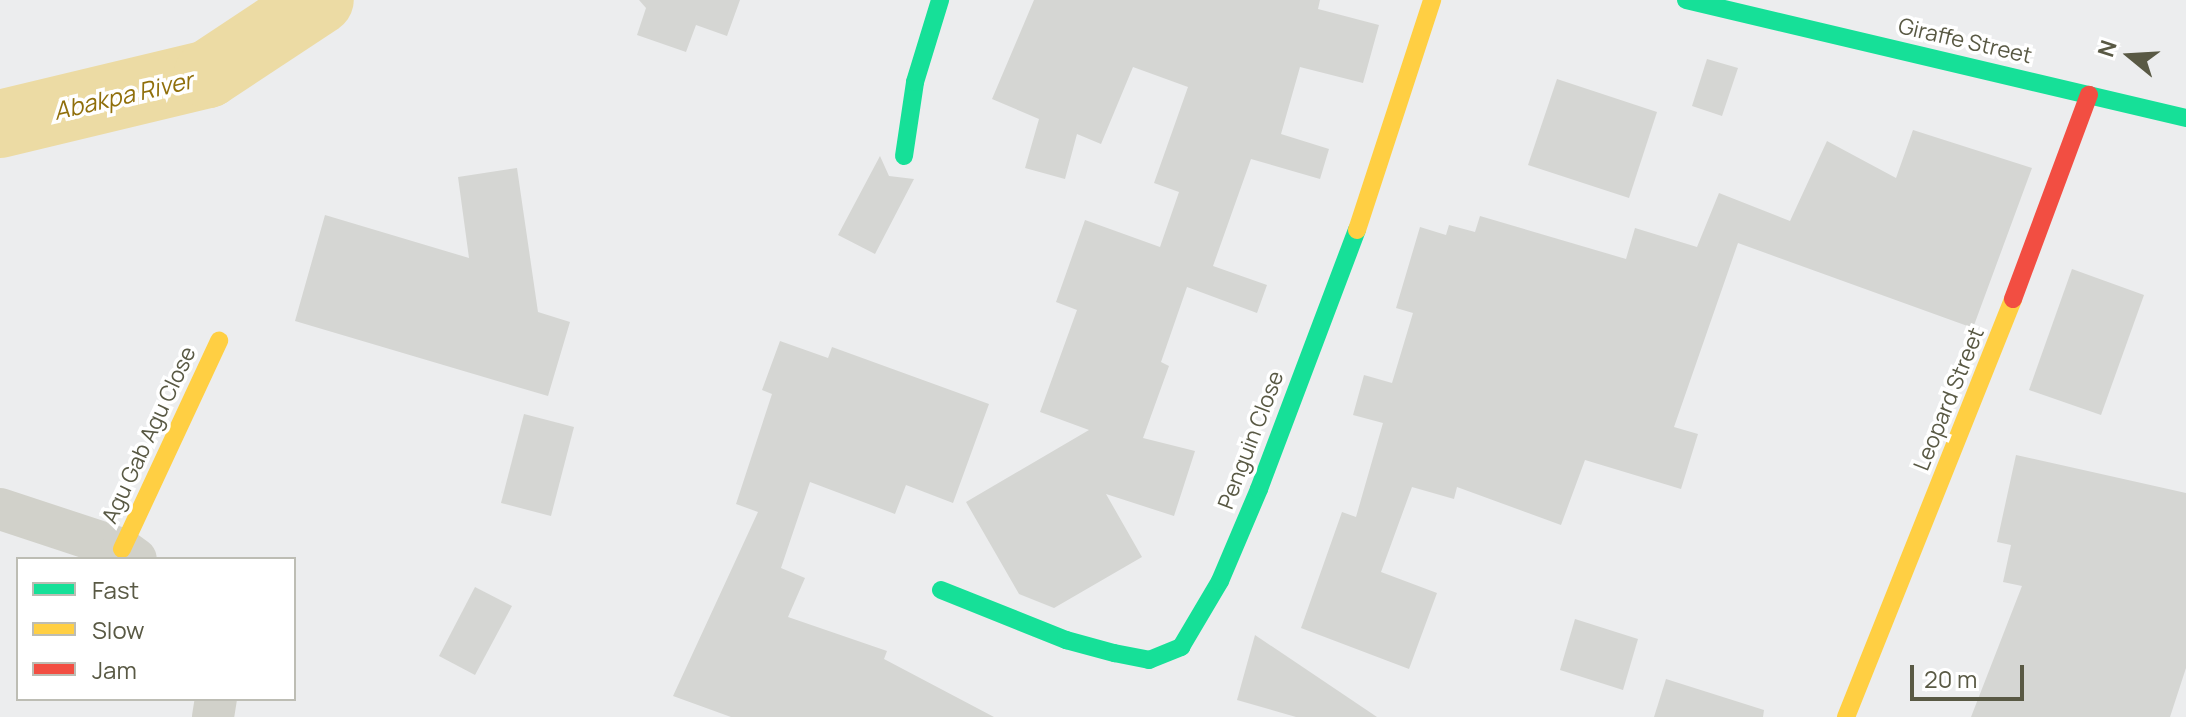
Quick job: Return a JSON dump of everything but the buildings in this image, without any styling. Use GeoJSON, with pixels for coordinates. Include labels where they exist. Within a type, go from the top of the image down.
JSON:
{"type":"FeatureCollection","features":[{"type":"Feature","properties":{"kind":"street"},"geometry":{"type":"LineString","coordinates":[[904,156],[915,82],[940,0]]}},
{"type":"Feature","properties":{"kind":"street","name":"Penguin Close"},"geometry":{"type":"LineString","coordinates":[[941,590],[1066,640],[1114,653],[1149,660],[1181,647],[1220,581],[1265,475],[1352,246],[1432,0]]}},
{"type":"Feature","properties":{"kind":"street","name":"Giraffe Street"},"geometry":{"type":"LineString","coordinates":[[1686,0],[2186,118]]}},
{"type":"Feature","properties":{"kind":"street","name":"Leopard Street"},"geometry":{"type":"LineString","coordinates":[[1846,717],[1984,378],[2089,95]]}},
{"type":"Feature","properties":{"kind":"street","name":"Agu Gab Agu Close"},"geometry":{"type":"LineString","coordinates":[[129,554],[219,341]]}},
{"type":"Feature","properties":{"kind":"street"},"geometry":{"type":"LineString","coordinates":[[0,509],[129,554]]}},
{"type":"Feature","properties":{"kind":"waterway","name":"Abakpa River"},"geometry":{"type":"LineString","coordinates":[[0,124],[208,74],[320,0]]}},
{"type":"Feature","properties":{"kind":"traffic: fast"},"geometry":{"type":"LineString","coordinates":[[904,156],[915,82],[940,0]]}},
{"type":"Feature","properties":{"kind":"traffic: fast"},"geometry":{"type":"LineString","coordinates":[[1686,0],[2186,118]]}},
{"type":"Feature","properties":{"kind":"traffic: fast"},"geometry":{"type":"LineString","coordinates":[[941,590],[1066,640],[1114,653],[1149,660],[1181,647],[1220,581],[1259,489],[1357,230]]}},
{"type":"Feature","properties":{"kind":"traffic: slow"},"geometry":{"type":"LineString","coordinates":[[1357,230],[1432,0]]}},
{"type":"Feature","properties":{"kind":"traffic: slow"},"geometry":{"type":"LineString","coordinates":[[1846,717],[2013,299]]}},
{"type":"Feature","properties":{"kind":"traffic: slow"},"geometry":{"type":"LineString","coordinates":[[122,549],[219,341]]}},
{"type":"Feature","properties":{"kind":"traffic: jam"},"geometry":{"type":"LineString","coordinates":[[2013,299],[2089,95]]}}]}
